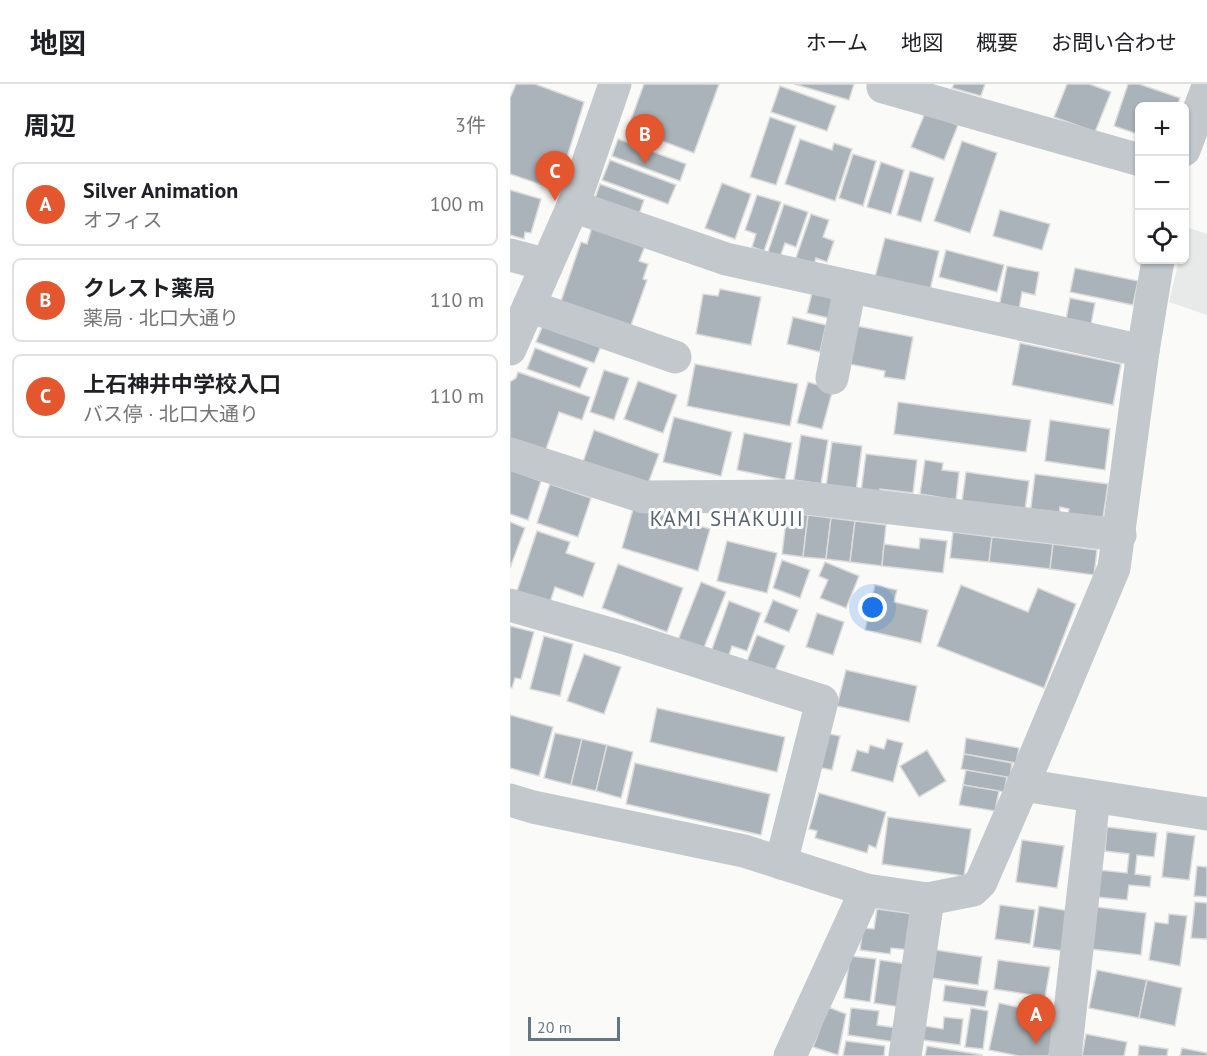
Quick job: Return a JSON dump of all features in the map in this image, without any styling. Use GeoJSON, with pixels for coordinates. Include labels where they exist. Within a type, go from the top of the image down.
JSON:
{"type":"FeatureCollection","features":[{"type":"Feature","properties":{"kind":"street"},"geometry":{"type":"LineString","coordinates":[[510,349],[573,206],[615,84]]}},
{"type":"Feature","properties":{"kind":"street"},"geometry":{"type":"LineString","coordinates":[[883,87],[938,93],[1135,158]]}},
{"type":"Feature","properties":{"kind":"street"},"geometry":{"type":"LineString","coordinates":[[1189,139],[1207,89]]}},
{"type":"Feature","properties":{"kind":"street"},"geometry":{"type":"LineString","coordinates":[[573,206],[726,259],[1143,351]]}},
{"type":"Feature","properties":{"kind":"street"},"geometry":{"type":"LineString","coordinates":[[510,255],[547,265]]}},
{"type":"Feature","properties":{"kind":"street"},"geometry":{"type":"LineString","coordinates":[[510,800],[533,807],[744,851],[866,890],[928,898],[973,890],[981,882],[1114,568],[1143,351],[1157,264]]}},
{"type":"Feature","properties":{"kind":"street"},"geometry":{"type":"LineString","coordinates":[[832,378],[850,287]]}},
{"type":"Feature","properties":{"kind":"street"},"geometry":{"type":"LineString","coordinates":[[529,306],[675,357]]}},
{"type":"Feature","properties":{"kind":"street"},"geometry":{"type":"LineString","coordinates":[[510,454],[644,497],[790,496],[1120,535]]}},
{"type":"Feature","properties":{"kind":"street"},"geometry":{"type":"LineString","coordinates":[[510,605],[628,639],[822,701],[781,863]]}},
{"type":"Feature","properties":{"kind":"street"},"geometry":{"type":"LineString","coordinates":[[1023,786],[1207,814]]}},
{"type":"Feature","properties":{"kind":"street"},"geometry":{"type":"LineString","coordinates":[[1065,1056],[1094,797]]}},
{"type":"Feature","properties":{"kind":"street"},"geometry":{"type":"LineString","coordinates":[[790,1056],[866,890]]}},
{"type":"Feature","properties":{"kind":"street"},"geometry":{"type":"LineString","coordinates":[[905,1056],[928,898]]}},
{"type":"Feature","properties":{"kind":"shaded area"},"geometry":{"type":"Polygon","coordinates":[[[1189,228],[1207,234],[1207,315],[1169,302],[1178,264],[1189,264],[1189,228]]]}},
{"type":"Feature","properties":{"kind":"building"},"geometry":{"type":"Polygon","coordinates":[[[516,84],[535,84],[584,102],[557,190],[510,174],[510,98],[516,84]]]}},
{"type":"Feature","properties":{"kind":"building"},"geometry":{"type":"Polygon","coordinates":[[[644,84],[719,84],[694,153],[628,128],[644,84]]]}},
{"type":"Feature","properties":{"kind":"building"},"geometry":{"type":"Polygon","coordinates":[[[794,84],[854,84],[849,100],[794,84]]]}},
{"type":"Feature","properties":{"kind":"building"},"geometry":{"type":"Polygon","coordinates":[[[954,84],[985,84],[981,96],[952,88],[954,84]]]}},
{"type":"Feature","properties":{"kind":"building"},"geometry":{"type":"Polygon","coordinates":[[[1067,84],[1089,84],[1111,92],[1095,132],[1054,117],[1067,84]]]}},
{"type":"Feature","properties":{"kind":"building"},"geometry":{"type":"Polygon","coordinates":[[[1128,84],[1139,84],[1180,98],[1178,102],[1135,102],[1135,133],[1114,126],[1128,84]]]}},
{"type":"Feature","properties":{"kind":"building"},"geometry":{"type":"Polygon","coordinates":[[[780,86],[836,106],[827,131],[771,112],[780,86]]]}},
{"type":"Feature","properties":{"kind":"building"},"geometry":{"type":"Polygon","coordinates":[[[925,113],[958,125],[944,160],[911,147],[925,113]]]}},
{"type":"Feature","properties":{"kind":"building"},"geometry":{"type":"Polygon","coordinates":[[[770,117],[796,126],[776,185],[750,177],[770,117]]]}},
{"type":"Feature","properties":{"kind":"building"},"geometry":{"type":"Polygon","coordinates":[[[618,139],[686,164],[680,181],[612,156],[618,139]]]}},
{"type":"Feature","properties":{"kind":"building"},"geometry":{"type":"Polygon","coordinates":[[[800,139],[832,150],[834,143],[852,149],[835,201],[785,184],[800,139]]]}},
{"type":"Feature","properties":{"kind":"building"},"geometry":{"type":"Polygon","coordinates":[[[962,141],[997,153],[970,233],[934,221],[962,141]]]}},
{"type":"Feature","properties":{"kind":"building"},"geometry":{"type":"Polygon","coordinates":[[[853,154],[876,161],[863,206],[839,198],[853,154]]]}},
{"type":"Feature","properties":{"kind":"building"},"geometry":{"type":"Polygon","coordinates":[[[610,160],[676,185],[668,204],[602,180],[610,160]]]}},
{"type":"Feature","properties":{"kind":"building"},"geometry":{"type":"Polygon","coordinates":[[[881,162],[904,170],[891,214],[867,207],[881,162]]]}},
{"type":"Feature","properties":{"kind":"building"},"geometry":{"type":"Polygon","coordinates":[[[910,171],[934,178],[921,222],[897,215],[910,171]]]}},
{"type":"Feature","properties":{"kind":"building"},"geometry":{"type":"Polygon","coordinates":[[[722,183],[751,194],[735,239],[705,228],[722,183]]]}},
{"type":"Feature","properties":{"kind":"building"},"geometry":{"type":"Polygon","coordinates":[[[600,184],[644,200],[637,220],[593,204],[600,184]]]}},
{"type":"Feature","properties":{"kind":"building"},"geometry":{"type":"Polygon","coordinates":[[[510,190],[541,199],[531,233],[525,232],[524,239],[510,235],[510,190]]]}},
{"type":"Feature","properties":{"kind":"building"},"geometry":{"type":"Polygon","coordinates":[[[757,195],[781,202],[764,251],[752,247],[756,234],[745,230],[757,195]]]}},
{"type":"Feature","properties":{"kind":"building"},"geometry":{"type":"Polygon","coordinates":[[[784,204],[808,212],[796,247],[785,243],[780,257],[768,252],[784,204]]]}},
{"type":"Feature","properties":{"kind":"building"},"geometry":{"type":"Polygon","coordinates":[[[1000,210],[1050,224],[1042,250],[993,236],[1000,210]]]}},
{"type":"Feature","properties":{"kind":"building"},"geometry":{"type":"Polygon","coordinates":[[[811,214],[829,220],[823,237],[834,241],[827,262],[816,258],[814,264],[796,258],[811,214]]]}},
{"type":"Feature","properties":{"kind":"building"},"geometry":{"type":"Polygon","coordinates":[[[592,227],[645,246],[639,261],[648,264],[643,279],[647,280],[630,328],[560,304],[581,242],[587,244],[592,227]]]}},
{"type":"Feature","properties":{"kind":"building"},"geometry":{"type":"Polygon","coordinates":[[[885,238],[939,251],[930,290],[875,277],[885,238]]]}},
{"type":"Feature","properties":{"kind":"building"},"geometry":{"type":"Polygon","coordinates":[[[946,250],[1004,265],[997,292],[939,277],[946,250]]]}},
{"type":"Feature","properties":{"kind":"building"},"geometry":{"type":"Polygon","coordinates":[[[1007,266],[1039,272],[1035,295],[1022,292],[1019,310],[999,307],[1007,266]]]}},
{"type":"Feature","properties":{"kind":"building"},"geometry":{"type":"Polygon","coordinates":[[[1075,268],[1138,281],[1133,305],[1070,292],[1075,268]]]}},
{"type":"Feature","properties":{"kind":"building"},"geometry":{"type":"Polygon","coordinates":[[[720,289],[761,297],[751,345],[696,334],[703,294],[718,296],[720,289]]]}},
{"type":"Feature","properties":{"kind":"building"},"geometry":{"type":"Polygon","coordinates":[[[813,289],[839,295],[833,319],[807,313],[813,289]]]}},
{"type":"Feature","properties":{"kind":"building"},"geometry":{"type":"Polygon","coordinates":[[[1070,298],[1095,303],[1090,330],[1065,325],[1070,298]]]}},
{"type":"Feature","properties":{"kind":"building"},"geometry":{"type":"Polygon","coordinates":[[[793,317],[826,325],[820,352],[787,344],[793,317]]]}},
{"type":"Feature","properties":{"kind":"building"},"geometry":{"type":"Polygon","coordinates":[[[543,325],[601,346],[594,363],[536,342],[543,325]]]}},
{"type":"Feature","properties":{"kind":"building"},"geometry":{"type":"Polygon","coordinates":[[[857,326],[913,337],[905,380],[884,377],[885,371],[849,364],[857,326]]]}},
{"type":"Feature","properties":{"kind":"building"},"geometry":{"type":"Polygon","coordinates":[[[1020,343],[1121,364],[1113,405],[1012,385],[1020,343]]]}},
{"type":"Feature","properties":{"kind":"building"},"geometry":{"type":"Polygon","coordinates":[[[535,348],[588,368],[580,388],[527,369],[535,348]]]}},
{"type":"Feature","properties":{"kind":"building"},"geometry":{"type":"Polygon","coordinates":[[[695,364],[798,384],[790,426],[687,406],[695,364]]]}},
{"type":"Feature","properties":{"kind":"building"},"geometry":{"type":"Polygon","coordinates":[[[604,370],[629,378],[614,420],[590,412],[604,370]]]}},
{"type":"Feature","properties":{"kind":"building"},"geometry":{"type":"Polygon","coordinates":[[[518,372],[590,397],[582,420],[559,412],[545,452],[510,440],[510,382],[516,378],[518,372]]]}},
{"type":"Feature","properties":{"kind":"building"},"geometry":{"type":"Polygon","coordinates":[[[638,381],[677,395],[663,433],[624,419],[638,381]]]}},
{"type":"Feature","properties":{"kind":"building"},"geometry":{"type":"Polygon","coordinates":[[[808,382],[833,389],[822,429],[797,423],[808,382]]]}},
{"type":"Feature","properties":{"kind":"building"},"geometry":{"type":"Polygon","coordinates":[[[898,402],[1031,420],[1026,452],[894,434],[898,402]]]}},
{"type":"Feature","properties":{"kind":"building"},"geometry":{"type":"Polygon","coordinates":[[[674,417],[732,432],[721,476],[663,462],[674,417]]]}},
{"type":"Feature","properties":{"kind":"building"},"geometry":{"type":"Polygon","coordinates":[[[1050,420],[1110,429],[1105,470],[1045,461],[1050,420]]]}},
{"type":"Feature","properties":{"kind":"building"},"geometry":{"type":"Polygon","coordinates":[[[594,430],[659,454],[646,489],[582,465],[594,430]]]}},
{"type":"Feature","properties":{"kind":"building"},"geometry":{"type":"Polygon","coordinates":[[[744,433],[792,443],[785,480],[737,470],[744,433]]]}},
{"type":"Feature","properties":{"kind":"building"},"geometry":{"type":"Polygon","coordinates":[[[801,435],[828,440],[821,484],[794,480],[801,435]]]}},
{"type":"Feature","properties":{"kind":"building"},"geometry":{"type":"Polygon","coordinates":[[[832,442],[862,446],[856,491],[826,487],[832,442]]]}},
{"type":"Feature","properties":{"kind":"building"},"geometry":{"type":"Polygon","coordinates":[[[866,454],[917,460],[913,493],[880,489],[879,494],[861,492],[866,454]]]}},
{"type":"Feature","properties":{"kind":"building"},"geometry":{"type":"Polygon","coordinates":[[[925,460],[943,463],[942,470],[959,472],[956,500],[920,494],[925,460]]]}},
{"type":"Feature","properties":{"kind":"building"},"geometry":{"type":"Polygon","coordinates":[[[510,470],[541,481],[528,520],[510,514],[510,470]]]}},
{"type":"Feature","properties":{"kind":"building"},"geometry":{"type":"Polygon","coordinates":[[[966,472],[1029,481],[1025,510],[962,501],[966,472]]]}},
{"type":"Feature","properties":{"kind":"building"},"geometry":{"type":"Polygon","coordinates":[[[1035,474],[1108,484],[1102,525],[1067,520],[1069,509],[1060,507],[1059,519],[1030,515],[1035,474]]]}},
{"type":"Feature","properties":{"kind":"building"},"geometry":{"type":"Polygon","coordinates":[[[550,484],[591,498],[578,537],[537,523],[550,484]]]}},
{"type":"Feature","properties":{"kind":"building"},"geometry":{"type":"Polygon","coordinates":[[[634,506],[710,529],[698,571],[622,548],[634,506]]]}},
{"type":"Feature","properties":{"kind":"building"},"geometry":{"type":"Polygon","coordinates":[[[787,513],[808,515],[803,557],[782,554],[787,513]]]}},
{"type":"Feature","properties":{"kind":"building"},"geometry":{"type":"Polygon","coordinates":[[[808,515],[831,518],[826,559],[803,557],[808,515]]]}},
{"type":"Feature","properties":{"kind":"building"},"geometry":{"type":"Polygon","coordinates":[[[831,518],[855,521],[850,562],[826,559],[831,518]]]}},
{"type":"Feature","properties":{"kind":"building"},"geometry":{"type":"Polygon","coordinates":[[[855,521],[886,525],[882,566],[850,562],[855,521]]]}},
{"type":"Feature","properties":{"kind":"building"},"geometry":{"type":"Polygon","coordinates":[[[510,522],[525,528],[510,568],[510,522]]]}},
{"type":"Feature","properties":{"kind":"building"},"geometry":{"type":"Polygon","coordinates":[[[537,531],[570,542],[566,553],[595,563],[583,597],[555,587],[549,605],[516,594],[537,531]]]}},
{"type":"Feature","properties":{"kind":"building"},"geometry":{"type":"Polygon","coordinates":[[[953,532],[992,537],[989,562],[950,558],[953,532]]]}},
{"type":"Feature","properties":{"kind":"building"},"geometry":{"type":"Polygon","coordinates":[[[992,537],[1053,544],[1050,569],[989,562],[992,537]]]}},
{"type":"Feature","properties":{"kind":"building"},"geometry":{"type":"Polygon","coordinates":[[[920,538],[947,541],[943,573],[882,566],[884,544],[919,549],[920,538]]]}},
{"type":"Feature","properties":{"kind":"building"},"geometry":{"type":"Polygon","coordinates":[[[727,541],[777,553],[767,593],[717,581],[727,541]]]}},
{"type":"Feature","properties":{"kind":"building"},"geometry":{"type":"Polygon","coordinates":[[[1053,544],[1097,550],[1094,575],[1050,569],[1053,544]]]}},
{"type":"Feature","properties":{"kind":"building"},"geometry":{"type":"Polygon","coordinates":[[[782,560],[810,570],[800,598],[773,588],[782,560]]]}},
{"type":"Feature","properties":{"kind":"building"},"geometry":{"type":"Polygon","coordinates":[[[825,562],[859,576],[846,608],[820,598],[828,580],[819,576],[825,562]]]}},
{"type":"Feature","properties":{"kind":"building"},"geometry":{"type":"Polygon","coordinates":[[[618,564],[683,588],[667,632],[602,608],[618,564]]]}},
{"type":"Feature","properties":{"kind":"building"},"geometry":{"type":"Polygon","coordinates":[[[701,582],[726,592],[703,650],[678,640],[701,582]]]}},
{"type":"Feature","properties":{"kind":"building"},"geometry":{"type":"Polygon","coordinates":[[[875,585],[897,590],[894,602],[928,610],[921,643],[865,630],[875,585]]]}},
{"type":"Feature","properties":{"kind":"building"},"geometry":{"type":"Polygon","coordinates":[[[961,585],[1028,612],[1038,588],[1076,604],[1044,688],[937,646],[961,585]]]}},
{"type":"Feature","properties":{"kind":"building"},"geometry":{"type":"Polygon","coordinates":[[[773,600],[798,610],[789,632],[764,622],[773,600]]]}},
{"type":"Feature","properties":{"kind":"building"},"geometry":{"type":"Polygon","coordinates":[[[729,601],[761,613],[747,651],[732,646],[728,658],[711,652],[729,601]]]}},
{"type":"Feature","properties":{"kind":"building"},"geometry":{"type":"Polygon","coordinates":[[[817,613],[844,622],[833,655],[806,647],[817,613]]]}},
{"type":"Feature","properties":{"kind":"building"},"geometry":{"type":"Polygon","coordinates":[[[510,626],[534,632],[521,679],[515,678],[512,688],[510,687],[510,626]]]}},
{"type":"Feature","properties":{"kind":"building"},"geometry":{"type":"Polygon","coordinates":[[[757,635],[785,646],[773,675],[746,664],[757,635]]]}},
{"type":"Feature","properties":{"kind":"building"},"geometry":{"type":"Polygon","coordinates":[[[544,636],[573,644],[560,696],[530,689],[544,636]]]}},
{"type":"Feature","properties":{"kind":"building"},"geometry":{"type":"Polygon","coordinates":[[[584,654],[621,667],[604,714],[567,701],[584,654]]]}},
{"type":"Feature","properties":{"kind":"building"},"geometry":{"type":"Polygon","coordinates":[[[846,670],[917,686],[909,722],[837,706],[846,670]]]}},
{"type":"Feature","properties":{"kind":"building"},"geometry":{"type":"Polygon","coordinates":[[[657,708],[785,737],[777,772],[650,742],[657,708]]]}},
{"type":"Feature","properties":{"kind":"building"},"geometry":{"type":"Polygon","coordinates":[[[510,715],[553,727],[539,776],[510,768],[510,715]]]}},
{"type":"Feature","properties":{"kind":"building"},"geometry":{"type":"Polygon","coordinates":[[[555,733],[582,739],[571,785],[544,778],[555,733]]]}},
{"type":"Feature","properties":{"kind":"building"},"geometry":{"type":"Polygon","coordinates":[[[825,733],[840,736],[832,770],[817,767],[825,733]]]}},
{"type":"Feature","properties":{"kind":"building"},"geometry":{"type":"Polygon","coordinates":[[[966,738],[1019,748],[1016,763],[964,754],[966,738]]]}},
{"type":"Feature","properties":{"kind":"building"},"geometry":{"type":"Polygon","coordinates":[[[582,739],[607,745],[596,791],[571,785],[582,739]]]}},
{"type":"Feature","properties":{"kind":"building"},"geometry":{"type":"Polygon","coordinates":[[[887,739],[903,743],[893,782],[851,771],[857,750],[868,753],[870,745],[884,749],[887,739]]]}},
{"type":"Feature","properties":{"kind":"building"},"geometry":{"type":"Polygon","coordinates":[[[607,745],[633,752],[621,798],[596,791],[607,745]]]}},
{"type":"Feature","properties":{"kind":"building"},"geometry":{"type":"Polygon","coordinates":[[[927,750],[946,781],[919,797],[900,766],[927,750]]]}},
{"type":"Feature","properties":{"kind":"building"},"geometry":{"type":"Polygon","coordinates":[[[964,754],[1012,763],[1010,778],[961,769],[964,754]]]}},
{"type":"Feature","properties":{"kind":"building"},"geometry":{"type":"Polygon","coordinates":[[[635,763],[770,794],[761,835],[626,804],[635,763]]]}},
{"type":"Feature","properties":{"kind":"building"},"geometry":{"type":"Polygon","coordinates":[[[966,770],[1007,777],[1004,792],[963,785],[966,770]]]}},
{"type":"Feature","properties":{"kind":"building"},"geometry":{"type":"Polygon","coordinates":[[[963,785],[999,791],[995,811],[959,805],[963,785]]]}},
{"type":"Feature","properties":{"kind":"building"},"geometry":{"type":"Polygon","coordinates":[[[819,793],[886,812],[876,848],[869,845],[867,853],[815,838],[817,831],[809,829],[819,793]]]}},
{"type":"Feature","properties":{"kind":"building"},"geometry":{"type":"Polygon","coordinates":[[[888,817],[971,829],[964,876],[882,864],[888,817]]]}},
{"type":"Feature","properties":{"kind":"building"},"geometry":{"type":"Polygon","coordinates":[[[1107,827],[1157,833],[1154,857],[1137,855],[1135,874],[1151,876],[1150,887],[1129,885],[1127,900],[1096,897],[1099,870],[1127,873],[1129,854],[1105,851],[1107,827]]]}},
{"type":"Feature","properties":{"kind":"building"},"geometry":{"type":"Polygon","coordinates":[[[1167,832],[1195,836],[1189,880],[1162,877],[1167,832]]]}},
{"type":"Feature","properties":{"kind":"building"},"geometry":{"type":"Polygon","coordinates":[[[1022,840],[1064,846],[1057,888],[1016,882],[1022,840]]]}},
{"type":"Feature","properties":{"kind":"building"},"geometry":{"type":"Polygon","coordinates":[[[1197,866],[1207,867],[1207,897],[1194,896],[1197,866]]]}},
{"type":"Feature","properties":{"kind":"building"},"geometry":{"type":"Polygon","coordinates":[[[1195,902],[1207,903],[1207,939],[1191,938],[1195,902]]]}},
{"type":"Feature","properties":{"kind":"building"},"geometry":{"type":"Polygon","coordinates":[[[1000,905],[1035,910],[1030,944],[995,939],[1000,905]]]}},
{"type":"Feature","properties":{"kind":"building"},"geometry":{"type":"Polygon","coordinates":[[[1039,906],[1070,911],[1064,951],[1033,947],[1039,906]]]}},
{"type":"Feature","properties":{"kind":"building"},"geometry":{"type":"Polygon","coordinates":[[[1096,907],[1146,913],[1141,955],[1091,949],[1096,907]]]}},
{"type":"Feature","properties":{"kind":"building"},"geometry":{"type":"Polygon","coordinates":[[[877,909],[914,914],[909,950],[891,948],[890,954],[860,950],[863,928],[874,929],[877,909]]]}},
{"type":"Feature","properties":{"kind":"building"},"geometry":{"type":"Polygon","coordinates":[[[1169,914],[1187,916],[1180,966],[1149,960],[1155,922],[1168,924],[1169,914]]]}},
{"type":"Feature","properties":{"kind":"building"},"geometry":{"type":"Polygon","coordinates":[[[936,950],[982,957],[978,985],[932,978],[936,950]]]}},
{"type":"Feature","properties":{"kind":"building"},"geometry":{"type":"Polygon","coordinates":[[[850,956],[876,959],[870,1002],[844,998],[850,956]]]}},
{"type":"Feature","properties":{"kind":"building"},"geometry":{"type":"Polygon","coordinates":[[[880,960],[906,964],[900,1007],[874,1003],[880,960]]]}},
{"type":"Feature","properties":{"kind":"building"},"geometry":{"type":"Polygon","coordinates":[[[998,960],[1050,967],[1045,997],[994,989],[998,960]]]}},
{"type":"Feature","properties":{"kind":"building"},"geometry":{"type":"Polygon","coordinates":[[[1097,970],[1147,980],[1139,1018],[1089,1008],[1097,970]]]}},
{"type":"Feature","properties":{"kind":"building"},"geometry":{"type":"Polygon","coordinates":[[[1147,980],[1182,988],[1175,1026],[1139,1018],[1147,980]]]}},
{"type":"Feature","properties":{"kind":"building"},"geometry":{"type":"Polygon","coordinates":[[[945,985],[988,991],[985,1007],[943,1001],[945,985]]]}},
{"type":"Feature","properties":{"kind":"building"},"geometry":{"type":"Polygon","coordinates":[[[999,1003],[1022,1008],[1020,1018],[1055,1025],[1049,1056],[1019,1056],[989,1050],[999,1003]]]}},
{"type":"Feature","properties":{"kind":"building"},"geometry":{"type":"Polygon","coordinates":[[[828,1007],[846,1014],[838,1055],[813,1047],[828,1007]]]}},
{"type":"Feature","properties":{"kind":"building"},"geometry":{"type":"Polygon","coordinates":[[[851,1008],[879,1011],[877,1025],[897,1028],[895,1042],[848,1035],[851,1008]]]}},
{"type":"Feature","properties":{"kind":"building"},"geometry":{"type":"Polygon","coordinates":[[[971,1008],[988,1011],[983,1049],[965,1047],[971,1008]]]}},
{"type":"Feature","properties":{"kind":"building"},"geometry":{"type":"Polygon","coordinates":[[[944,1017],[963,1019],[960,1045],[923,1040],[925,1026],[943,1029],[944,1017]]]}},
{"type":"Feature","properties":{"kind":"building"},"geometry":{"type":"Polygon","coordinates":[[[1086,1034],[1127,1042],[1124,1056],[1082,1056],[1086,1034]]]}},
{"type":"Feature","properties":{"kind":"building"},"geometry":{"type":"Polygon","coordinates":[[[846,1041],[885,1046],[884,1056],[843,1056],[846,1041]]]}},
{"type":"Feature","properties":{"kind":"building"},"geometry":{"type":"Polygon","coordinates":[[[1139,1045],[1168,1049],[1167,1056],[1138,1056],[1139,1045]]]}},
{"type":"Feature","properties":{"kind":"building"},"geometry":{"type":"Polygon","coordinates":[[[927,1046],[982,1055],[982,1056],[925,1056],[927,1046]]]}},
{"type":"Feature","properties":{"kind":"building"},"geometry":{"type":"Polygon","coordinates":[[[1182,1048],[1207,1053],[1207,1056],[1180,1056],[1182,1048]]]}},
{"type":"Feature","properties":{"kind":"place","name":"クレスト薬局"},"geometry":{"type":"Point","coordinates":[645,164]}},
{"type":"Feature","properties":{"kind":"place","name":"上石神井中学校入口"},"geometry":{"type":"Point","coordinates":[555,201]}},
{"type":"Feature","properties":{"kind":"place","name":"Silver Animation"},"geometry":{"type":"Point","coordinates":[1036,1044]}},
{"type":"Feature","properties":{"kind":"district","name":"KAMI SHAKUJII"},"geometry":{"type":"Point","coordinates":[727,519]}}]}
